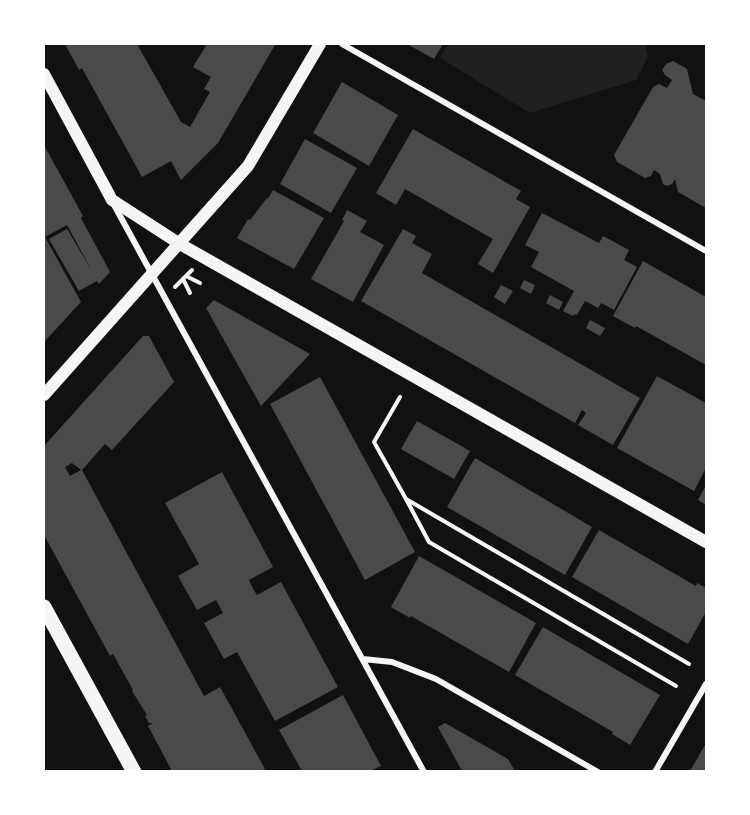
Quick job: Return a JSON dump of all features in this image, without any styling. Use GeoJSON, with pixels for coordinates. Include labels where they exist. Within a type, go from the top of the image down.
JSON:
{"type":"FeatureCollection","features":[{"type":"Feature","properties":{"kind":"main road"},"geometry":{"type":"LineString","coordinates":[[44,395],[248,166],[320,44]]}},
{"type":"Feature","properties":{"kind":"main road"},"geometry":{"type":"LineString","coordinates":[[44,74],[112,200],[180,244],[706,542]]}},
{"type":"Feature","properties":{"kind":"main road"},"geometry":{"type":"LineString","coordinates":[[44,607],[134,771]]}},
{"type":"Feature","properties":{"kind":"street"},"geometry":{"type":"LineString","coordinates":[[342,44],[706,251]]}},
{"type":"Feature","properties":{"kind":"street"},"geometry":{"type":"LineString","coordinates":[[112,200],[424,771]]}},
{"type":"Feature","properties":{"kind":"street"},"geometry":{"type":"LineString","coordinates":[[363,660],[392,662],[436,679],[598,771]]}},
{"type":"Feature","properties":{"kind":"street"},"geometry":{"type":"LineString","coordinates":[[655,771],[706,684]]}},
{"type":"Feature","properties":{"kind":"path"},"geometry":{"type":"LineString","coordinates":[[175,287],[192,270]]}},
{"type":"Feature","properties":{"kind":"path"},"geometry":{"type":"LineString","coordinates":[[184,278],[200,283]]}},
{"type":"Feature","properties":{"kind":"path"},"geometry":{"type":"LineString","coordinates":[[184,278],[190,293]]}},
{"type":"Feature","properties":{"kind":"path"},"geometry":{"type":"LineString","coordinates":[[400,397],[374,442],[429,542],[676,686]]}},
{"type":"Feature","properties":{"kind":"path"},"geometry":{"type":"LineString","coordinates":[[406,499],[689,664]]}},
{"type":"Feature","properties":{"kind":"shaded area"},"geometry":{"type":"Polygon","coordinates":[[[448,44],[645,44],[648,57],[636,80],[530,113],[440,58],[448,44]]]}},
{"type":"Feature","properties":{"kind":"building"},"geometry":{"type":"Polygon","coordinates":[[[65,44],[137,44],[181,122],[190,127],[210,92],[204,89],[211,77],[193,67],[207,44],[275,45],[218,143],[181,180],[171,161],[142,177],[82,68],[79,70],[65,44]]]}},
{"type":"Feature","properties":{"kind":"building"},"geometry":{"type":"Polygon","coordinates":[[[407,44],[443,44],[434,59],[407,44]]]}},
{"type":"Feature","properties":{"kind":"building"},"geometry":{"type":"Polygon","coordinates":[[[673,61],[687,69],[693,94],[706,101],[706,208],[678,192],[675,179],[667,186],[663,184],[660,174],[654,170],[651,176],[645,178],[617,162],[614,155],[653,87],[659,84],[667,88],[672,80],[662,70],[666,64],[673,61]]]}},
{"type":"Feature","properties":{"kind":"building"},"geometry":{"type":"Polygon","coordinates":[[[342,82],[398,115],[369,166],[313,133],[342,82]]]}},
{"type":"Feature","properties":{"kind":"building"},"geometry":{"type":"Polygon","coordinates":[[[413,129],[521,191],[516,199],[530,207],[493,273],[478,264],[493,239],[405,189],[396,205],[376,193],[413,129]]]}},
{"type":"Feature","properties":{"kind":"building"},"geometry":{"type":"Polygon","coordinates":[[[305,139],[357,168],[331,213],[280,184],[305,139]]]}},
{"type":"Feature","properties":{"kind":"building"},"geometry":{"type":"Polygon","coordinates":[[[44,145],[83,216],[81,218],[110,272],[99,284],[97,281],[79,291],[49,239],[67,229],[92,271],[67,225],[45,237],[81,302],[45,341],[44,338],[44,145]]]}},
{"type":"Feature","properties":{"kind":"building"},"geometry":{"type":"Polygon","coordinates":[[[273,190],[324,218],[294,269],[237,238],[248,219],[250,220],[273,190]]]}},
{"type":"Feature","properties":{"kind":"building"},"geometry":{"type":"Polygon","coordinates":[[[347,210],[367,221],[360,232],[384,245],[353,302],[311,279],[344,221],[342,220],[347,210]]]}},
{"type":"Feature","properties":{"kind":"building"},"geometry":{"type":"Polygon","coordinates":[[[542,213],[599,243],[603,236],[629,250],[624,260],[637,267],[614,310],[601,303],[598,308],[585,301],[577,315],[573,316],[563,311],[574,291],[531,267],[539,252],[525,245],[542,213]]]}},
{"type":"Feature","properties":{"kind":"building"},"geometry":{"type":"Polygon","coordinates":[[[403,229],[416,236],[412,243],[432,254],[422,273],[640,398],[613,445],[578,425],[586,413],[582,410],[575,423],[361,301],[403,229]]]}},
{"type":"Feature","properties":{"kind":"building"},"geometry":{"type":"Polygon","coordinates":[[[643,261],[706,297],[706,365],[636,326],[635,328],[613,316],[643,261]]]}},
{"type":"Feature","properties":{"kind":"building"},"geometry":{"type":"Polygon","coordinates":[[[524,280],[535,285],[531,294],[520,288],[524,280]]]}},
{"type":"Feature","properties":{"kind":"building"},"geometry":{"type":"Polygon","coordinates":[[[501,285],[513,291],[505,304],[494,297],[501,285]]]}},
{"type":"Feature","properties":{"kind":"building"},"geometry":{"type":"Polygon","coordinates":[[[550,295],[563,302],[559,310],[546,303],[550,295]]]}},
{"type":"Feature","properties":{"kind":"building"},"geometry":{"type":"Polygon","coordinates":[[[214,300],[310,354],[261,406],[206,308],[214,300]]]}},
{"type":"Feature","properties":{"kind":"building"},"geometry":{"type":"Polygon","coordinates":[[[590,320],[605,328],[600,336],[586,328],[590,320]]]}},
{"type":"Feature","properties":{"kind":"building"},"geometry":{"type":"Polygon","coordinates":[[[143,336],[149,336],[174,382],[112,450],[105,444],[82,470],[204,696],[220,687],[265,769],[260,771],[172,771],[148,726],[153,723],[149,723],[145,716],[147,715],[113,654],[110,656],[44,535],[44,446],[143,336]],[[72,463],[65,467],[70,476],[81,470],[72,463]]]}},
{"type":"Feature","properties":{"kind":"building"},"geometry":{"type":"Polygon","coordinates":[[[657,376],[706,403],[706,468],[694,491],[617,448],[657,376]]]}},
{"type":"Feature","properties":{"kind":"building"},"geometry":{"type":"Polygon","coordinates":[[[320,377],[415,552],[365,580],[270,404],[320,377]]]}},
{"type":"Feature","properties":{"kind":"building"},"geometry":{"type":"Polygon","coordinates":[[[417,421],[470,451],[454,479],[401,449],[417,421]]]}},
{"type":"Feature","properties":{"kind":"building"},"geometry":{"type":"Polygon","coordinates":[[[475,458],[592,527],[565,575],[447,507],[475,458]]]}},
{"type":"Feature","properties":{"kind":"building"},"geometry":{"type":"Polygon","coordinates":[[[222,472],[273,567],[249,580],[253,589],[257,595],[281,582],[338,687],[275,721],[237,652],[224,659],[204,623],[223,613],[216,600],[197,610],[178,576],[199,564],[165,503],[222,472]]]}},
{"type":"Feature","properties":{"kind":"building"},"geometry":{"type":"Polygon","coordinates":[[[706,485],[706,505],[698,500],[706,485]]]}},
{"type":"Feature","properties":{"kind":"building"},"geometry":{"type":"Polygon","coordinates":[[[599,530],[696,586],[697,583],[706,588],[706,612],[688,644],[572,577],[599,530]]]}},
{"type":"Feature","properties":{"kind":"building"},"geometry":{"type":"Polygon","coordinates":[[[419,556],[536,623],[509,672],[391,607],[419,556]]]}},
{"type":"Feature","properties":{"kind":"building"},"geometry":{"type":"Polygon","coordinates":[[[543,627],[660,695],[630,745],[612,734],[613,732],[515,675],[543,627]]]}},
{"type":"Feature","properties":{"kind":"building"},"geometry":{"type":"Polygon","coordinates":[[[343,695],[381,766],[370,771],[302,771],[279,730],[343,695]]]}},
{"type":"Feature","properties":{"kind":"building"},"geometry":{"type":"Polygon","coordinates":[[[445,723],[508,759],[515,771],[462,771],[438,727],[445,723]]]}},
{"type":"Feature","properties":{"kind":"building"},"geometry":{"type":"Polygon","coordinates":[[[706,743],[706,771],[690,771],[706,743]]]}}]}
